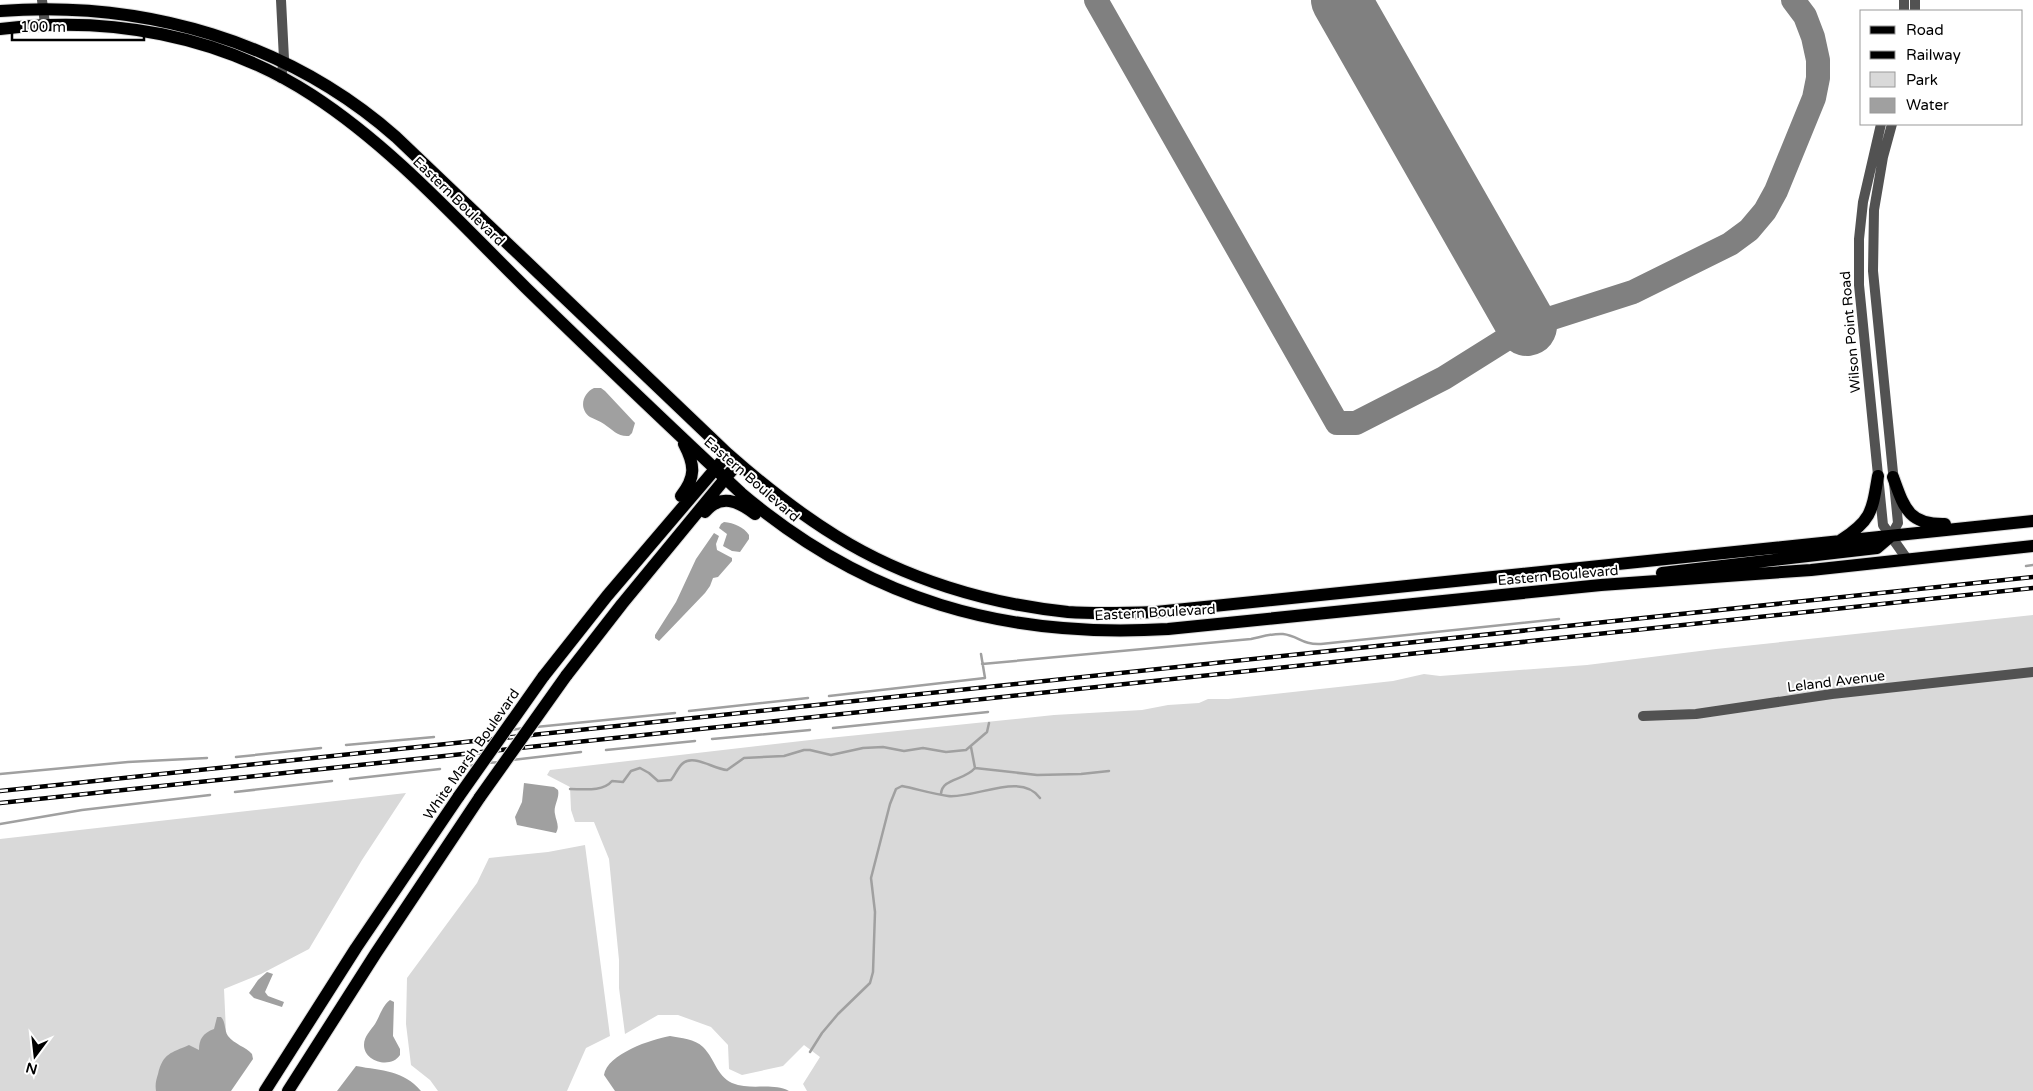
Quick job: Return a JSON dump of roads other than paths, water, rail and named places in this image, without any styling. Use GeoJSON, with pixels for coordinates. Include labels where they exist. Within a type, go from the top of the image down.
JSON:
{"type":"FeatureCollection","features":[{"type":"Feature","properties":{"kind":"main road","name":"Eastern Boulevard"},"geometry":{"type":"LineString","coordinates":[[0,11],[42,3],[113,8],[177,19],[233,36],[284,59],[335,89],[386,128],[728,454],[770,491],[837,537],[883,561],[936,583],[966,592],[1020,605],[1069,612],[1119,613],[1210,607],[2033,521]]}},
{"type":"Feature","properties":{"kind":"main road","name":"Eastern Boulevard"},"geometry":{"type":"LineString","coordinates":[[0,29],[45,24],[96,25],[151,32],[211,47],[261,67],[282,78],[329,107],[387,154],[680,437],[779,524],[820,552],[856,571],[911,596],[969,613],[1036,626],[1067,629],[1112,631],[1168,629],[1600,585],[1749,575],[2033,546]]}},
{"type":"Feature","properties":{"kind":"main road"},"geometry":{"type":"LineString","coordinates":[[660,532],[664,517],[688,487],[692,479],[693,465],[680,437]]}},
{"type":"Feature","properties":{"kind":"main road","name":"White Marsh Boulevard"},"geometry":{"type":"LineString","coordinates":[[264,1091],[356,948],[459,796],[543,677],[660,532],[728,454]]}},
{"type":"Feature","properties":{"kind":"main road"},"geometry":{"type":"LineString","coordinates":[[288,1091],[376,953],[480,797],[566,676],[738,463]]}},
{"type":"Feature","properties":{"kind":"main road"},"geometry":{"type":"LineString","coordinates":[[1840,541],[1866,521],[1873,504],[1878,476]]}},
{"type":"Feature","properties":{"kind":"main road"},"geometry":{"type":"LineString","coordinates":[[1893,477],[1905,508],[1919,521],[1931,525],[1995,525]]}},
{"type":"Feature","properties":{"kind":"main road"},"geometry":{"type":"LineString","coordinates":[[651,569],[664,563],[710,507],[718,501],[733,502],[747,508],[764,521],[779,524]]}},
{"type":"Feature","properties":{"kind":"main road"},"geometry":{"type":"LineString","coordinates":[[1600,585],[1630,577],[1876,548],[1890,536]]}},
{"type":"Feature","properties":{"kind":"street"},"geometry":{"type":"LineString","coordinates":[[281,0],[284,59],[282,78]]}},
{"type":"Feature","properties":{"kind":"street"},"geometry":{"type":"LineString","coordinates":[[42,3],[45,24]]}},
{"type":"Feature","properties":{"kind":"street","name":"Wilson Point Road"},"geometry":{"type":"LineString","coordinates":[[1881,125],[1863,202],[1859,239],[1859,285],[1883,525],[1907,559]]}},
{"type":"Feature","properties":{"kind":"street","name":"Wilson Point Road"},"geometry":{"type":"LineString","coordinates":[[1890,536],[1898,524],[1873,271],[1874,210],[1883,157],[1892,125]]}},
{"type":"Feature","properties":{"kind":"street"},"geometry":{"type":"LineString","coordinates":[[1859,273],[1873,271]]}},
{"type":"Feature","properties":{"kind":"street"},"geometry":{"type":"LineString","coordinates":[[1859,285],[1874,283]]}},
{"type":"Feature","properties":{"kind":"street","name":"Leland Avenue"},"geometry":{"type":"LineString","coordinates":[[1643,716],[1696,714],[1832,694],[2033,672]]}},
{"type":"Feature","properties":{"kind":"water"},"geometry":{"type":"Polygon","coordinates":[[[594,388],[601,388],[605,391],[635,423],[629,436],[619,434],[586,413],[583,401],[587,393],[594,388]]]}},
{"type":"Feature","properties":{"kind":"water"},"geometry":{"type":"Polygon","coordinates":[[[724,522],[738,526],[749,535],[749,539],[740,552],[732,551],[723,546],[727,534],[719,528],[724,522]]]}},
{"type":"Feature","properties":{"kind":"water"},"geometry":{"type":"Polygon","coordinates":[[[714,533],[719,536],[716,544],[717,550],[732,558],[732,561],[718,577],[713,578],[705,593],[659,641],[655,638],[655,635],[676,602],[696,559],[714,533]]]}},
{"type":"Feature","properties":{"kind":"water"},"geometry":{"type":"Polygon","coordinates":[[[524,783],[554,787],[558,790],[555,808],[558,826],[556,833],[517,825],[515,817],[522,802],[524,783]]]}},
{"type":"Feature","properties":{"kind":"water"},"geometry":{"type":"Polygon","coordinates":[[[267,972],[273,974],[265,992],[268,996],[284,1002],[282,1007],[254,998],[249,993],[258,980],[267,972]]]}},
{"type":"Feature","properties":{"kind":"water"},"geometry":{"type":"Polygon","coordinates":[[[390,1000],[394,1002],[393,1036],[400,1049],[400,1055],[391,1062],[379,1062],[368,1056],[365,1051],[364,1042],[385,1005],[390,1000]]]}},
{"type":"Feature","properties":{"kind":"water"},"geometry":{"type":"Polygon","coordinates":[[[217,1017],[223,1019],[228,1036],[252,1054],[253,1059],[231,1091],[156,1091],[160,1067],[165,1058],[189,1045],[199,1050],[204,1035],[214,1029],[217,1017]]]}},
{"type":"Feature","properties":{"kind":"water"},"geometry":{"type":"Polygon","coordinates":[[[670,1036],[688,1039],[700,1044],[722,1076],[732,1083],[747,1086],[775,1087],[789,1091],[615,1091],[604,1075],[607,1067],[613,1060],[642,1044],[670,1036]]]}},
{"type":"Feature","properties":{"kind":"water"},"geometry":{"type":"Polygon","coordinates":[[[356,1066],[400,1075],[421,1091],[337,1091],[356,1066]]]}},
{"type":"Feature","properties":{"kind":"waterway"},"geometry":{"type":"LineString","coordinates":[[2026,566],[2033,565]]}},
{"type":"Feature","properties":{"kind":"waterway"},"geometry":{"type":"LineString","coordinates":[[982,664],[1251,639],[1275,634],[1288,635],[1309,643],[1321,644],[1559,619]]}},
{"type":"Feature","properties":{"kind":"waterway"},"geometry":{"type":"LineString","coordinates":[[829,696],[985,678],[981,654]]}},
{"type":"Feature","properties":{"kind":"waterway"},"geometry":{"type":"LineString","coordinates":[[689,711],[808,698]]}},
{"type":"Feature","properties":{"kind":"waterway"},"geometry":{"type":"LineString","coordinates":[[833,728],[988,712]]}},
{"type":"Feature","properties":{"kind":"waterway"},"geometry":{"type":"LineString","coordinates":[[536,727],[675,713]]}},
{"type":"Feature","properties":{"kind":"waterway"},"geometry":{"type":"LineString","coordinates":[[570,789],[592,789],[603,787],[612,781],[623,782],[631,771],[640,768],[658,781],[671,780],[682,764],[692,760],[727,770],[744,758],[784,756],[804,750],[831,755],[863,748],[883,747],[904,751],[923,748],[946,752],[966,750],[987,732],[989,723]]}},
{"type":"Feature","properties":{"kind":"waterway"},"geometry":{"type":"LineString","coordinates":[[512,730],[523,728]]}},
{"type":"Feature","properties":{"kind":"waterway"},"geometry":{"type":"LineString","coordinates":[[712,739],[810,730]]}},
{"type":"Feature","properties":{"kind":"waterway"},"geometry":{"type":"LineString","coordinates":[[346,745],[434,737]]}},
{"type":"Feature","properties":{"kind":"waterway"},"geometry":{"type":"LineString","coordinates":[[606,750],[695,741]]}},
{"type":"Feature","properties":{"kind":"waterway"},"geometry":{"type":"LineString","coordinates":[[941,794],[945,785],[975,768],[971,747]]}},
{"type":"Feature","properties":{"kind":"waterway"},"geometry":{"type":"LineString","coordinates":[[236,757],[321,748]]}},
{"type":"Feature","properties":{"kind":"waterway"},"geometry":{"type":"LineString","coordinates":[[512,760],[581,752]]}},
{"type":"Feature","properties":{"kind":"waterway"},"geometry":{"type":"LineString","coordinates":[[0,774],[128,762],[207,758]]}},
{"type":"Feature","properties":{"kind":"waterway"},"geometry":{"type":"LineString","coordinates":[[488,763],[500,762]]}},
{"type":"Feature","properties":{"kind":"waterway"},"geometry":{"type":"LineString","coordinates":[[466,766],[475,765]]}},
{"type":"Feature","properties":{"kind":"waterway"},"geometry":{"type":"LineString","coordinates":[[975,768],[1037,775],[1109,771]]}},
{"type":"Feature","properties":{"kind":"waterway"},"geometry":{"type":"LineString","coordinates":[[350,779],[440,769]]}},
{"type":"Feature","properties":{"kind":"waterway"},"geometry":{"type":"LineString","coordinates":[[235,792],[332,781]]}},
{"type":"Feature","properties":{"kind":"waterway"},"geometry":{"type":"LineString","coordinates":[[810,1052],[822,1033],[838,1014],[870,983],[873,972],[875,912],[871,878],[890,804],[896,789],[902,786],[942,795],[959,796],[1010,786],[1032,790],[1040,798]]}},
{"type":"Feature","properties":{"kind":"waterway"},"geometry":{"type":"LineString","coordinates":[[0,824],[82,810],[210,795]]}},
{"type":"Feature","properties":{"kind":"railway"},"geometry":{"type":"LineString","coordinates":[[0,791],[2033,577]]}},
{"type":"Feature","properties":{"kind":"railway"},"geometry":{"type":"LineString","coordinates":[[0,803],[2033,588]]}}]}
